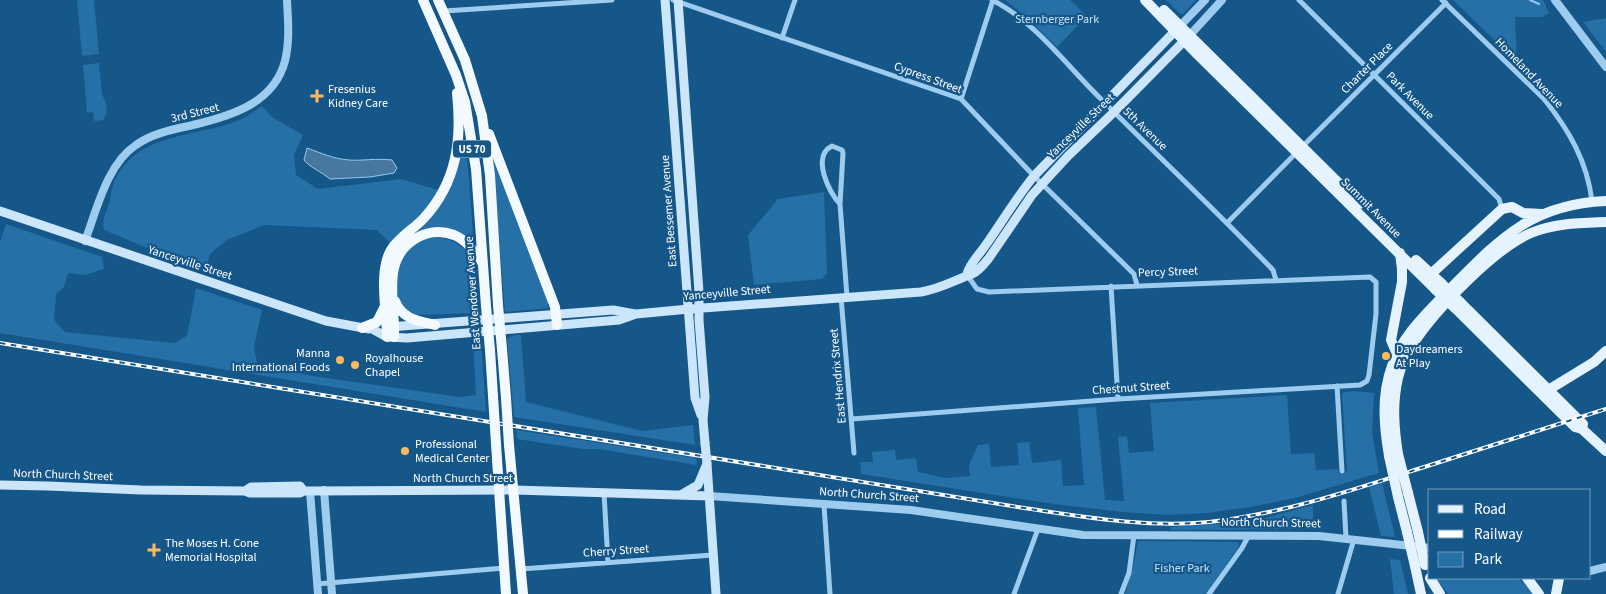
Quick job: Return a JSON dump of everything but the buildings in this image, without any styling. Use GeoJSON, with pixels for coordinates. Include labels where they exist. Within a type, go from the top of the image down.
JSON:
{"type":"FeatureCollection","features":[{"type":"Feature","properties":{"kind":"highway","name":"East Wendover Avenue"},"geometry":{"type":"LineString","coordinates":[[423,0],[456,75],[465,102],[476,169],[506,594]]}},
{"type":"Feature","properties":{"kind":"highway","name":"East Wendover Avenue"},"geometry":{"type":"LineString","coordinates":[[438,0],[465,60],[482,116],[490,175],[498,305],[523,594]]}},
{"type":"Feature","properties":{"kind":"highway"},"geometry":{"type":"LineString","coordinates":[[391,332],[385,272],[386,263],[391,250],[416,227],[440,199],[454,163],[458,146],[460,121],[456,75]]}},
{"type":"Feature","properties":{"kind":"highway"},"geometry":{"type":"LineString","coordinates":[[482,116],[555,307],[556,321]]}},
{"type":"Feature","properties":{"kind":"highway"},"geometry":{"type":"LineString","coordinates":[[362,328],[377,322],[383,313],[389,299],[393,269],[397,258],[404,247],[414,238],[430,233],[442,232],[455,235],[470,246],[484,265]]}},
{"type":"Feature","properties":{"kind":"highway"},"geometry":{"type":"LineString","coordinates":[[389,299],[409,318],[435,325]]}},
{"type":"Feature","properties":{"kind":"main road","name":"East Bessemer Avenue"},"geometry":{"type":"LineString","coordinates":[[665,0],[696,398],[703,420]]}},
{"type":"Feature","properties":{"kind":"main road","name":"Summit Avenue"},"geometry":{"type":"LineString","coordinates":[[1146,0],[1178,28]]}},
{"type":"Feature","properties":{"kind":"main road","name":"Summit Avenue"},"geometry":{"type":"LineString","coordinates":[[1155,0],[1187,38],[1431,274],[1438,286]]}},
{"type":"Feature","properties":{"kind":"main road","name":"East Bessemer Avenue"},"geometry":{"type":"LineString","coordinates":[[677,1],[705,397],[703,420],[716,594]]}},
{"type":"Feature","properties":{"kind":"main road","name":"Yanceyville Street"},"geometry":{"type":"LineString","coordinates":[[966,274],[968,267],[986,245],[1017,197],[1034,176],[1178,28]]}},
{"type":"Feature","properties":{"kind":"main road","name":"Yanceyville Street"},"geometry":{"type":"LineString","coordinates":[[391,332],[435,325],[619,320],[636,314],[931,290],[947,286],[966,274],[973,274],[989,258],[1022,208],[1042,184],[1187,38]]}},
{"type":"Feature","properties":{"kind":"main road","name":"Summit Avenue"},"geometry":{"type":"LineString","coordinates":[[1300,149],[1400,254],[1438,286],[1550,390],[1583,424],[1582,429]]}},
{"type":"Feature","properties":{"kind":"main road"},"geometry":{"type":"LineString","coordinates":[[1421,594],[1420,566],[1384,414],[1388,378],[1397,354],[1402,344],[1421,319],[1484,254],[1515,229],[1542,214],[1560,207],[1592,201],[1606,201]]}},
{"type":"Feature","properties":{"kind":"main road"},"geometry":{"type":"LineString","coordinates":[[1431,274],[1501,204],[1523,213],[1542,214]]}},
{"type":"Feature","properties":{"kind":"main road","name":"Yanceyville Street"},"geometry":{"type":"LineString","coordinates":[[0,211],[326,320],[362,328],[391,332],[556,321]]}},
{"type":"Feature","properties":{"kind":"main road"},"geometry":{"type":"LineString","coordinates":[[1393,455],[1394,412],[1398,378],[1407,354],[1413,344],[1460,288],[1517,240],[1551,227],[1606,222]]}},
{"type":"Feature","properties":{"kind":"main road"},"geometry":{"type":"LineString","coordinates":[[1397,354],[1391,340],[1402,282],[1400,254]]}},
{"type":"Feature","properties":{"kind":"main road","name":"Summit Avenue"},"geometry":{"type":"LineString","coordinates":[[1458,305],[1496,349],[1575,427],[1582,429],[1606,451]]}},
{"type":"Feature","properties":{"kind":"main road"},"geometry":{"type":"LineString","coordinates":[[1496,349],[1509,357],[1547,392],[1594,362],[1606,351]]}},
{"type":"Feature","properties":{"kind":"main road"},"geometry":{"type":"LineString","coordinates":[[680,495],[698,485],[707,464]]}},
{"type":"Feature","properties":{"kind":"main road","name":"North Church Street"},"geometry":{"type":"LineString","coordinates":[[0,485],[141,490],[245,491],[250,493],[300,493],[324,490],[515,490],[709,496]]}},
{"type":"Feature","properties":{"kind":"main road"},"geometry":{"type":"LineString","coordinates":[[1420,566],[1428,575]]}},
{"type":"Feature","properties":{"kind":"main road"},"geometry":{"type":"LineString","coordinates":[[1431,579],[1440,594]]}},
{"type":"Feature","properties":{"kind":"main road"},"geometry":{"type":"LineString","coordinates":[[1528,579],[1539,594]]}},
{"type":"Feature","properties":{"kind":"main road"},"geometry":{"type":"LineString","coordinates":[[1556,594],[1559,579]]}},
{"type":"Feature","properties":{"kind":"street","name":"3rd Street"},"geometry":{"type":"LineString","coordinates":[[85,240],[106,184],[114,168],[126,153],[151,137],[243,111],[267,92],[276,80],[285,62],[288,33],[287,0]]}},
{"type":"Feature","properties":{"kind":"street"},"geometry":{"type":"LineString","coordinates":[[444,11],[612,0]]}},
{"type":"Feature","properties":{"kind":"street"},"geometry":{"type":"LineString","coordinates":[[782,38],[795,0]]}},
{"type":"Feature","properties":{"kind":"street"},"geometry":{"type":"LineString","coordinates":[[961,99],[993,0]]}},
{"type":"Feature","properties":{"kind":"street","name":"5th Avenue"},"geometry":{"type":"LineString","coordinates":[[993,0],[1012,12],[1039,35],[1105,104],[1273,270],[1276,280]]}},
{"type":"Feature","properties":{"kind":"street","name":"Yanceyville Street"},"geometry":{"type":"LineString","coordinates":[[1178,28],[1205,0]]}},
{"type":"Feature","properties":{"kind":"street","name":"Yanceyville Street"},"geometry":{"type":"LineString","coordinates":[[1187,38],[1222,0]]}},
{"type":"Feature","properties":{"kind":"street","name":"Park Avenue"},"geometry":{"type":"LineString","coordinates":[[1299,0],[1501,204]]}},
{"type":"Feature","properties":{"kind":"street"},"geometry":{"type":"LineString","coordinates":[[1555,0],[1606,67]]}},
{"type":"Feature","properties":{"kind":"street","name":"Cypress Street"},"geometry":{"type":"LineString","coordinates":[[677,1],[961,99],[1034,176],[1134,274],[1137,285]]}},
{"type":"Feature","properties":{"kind":"street","name":"Charter Place"},"geometry":{"type":"LineString","coordinates":[[1227,223],[1375,76],[1444,2]]}},
{"type":"Feature","properties":{"kind":"street","name":"Homeland Avenue"},"geometry":{"type":"LineString","coordinates":[[1444,2],[1540,95],[1554,112],[1577,148],[1586,170],[1592,201]]}},
{"type":"Feature","properties":{"kind":"street","name":"East Hendrix Street"},"geometry":{"type":"LineString","coordinates":[[840,204],[835,199],[827,183],[822,164],[822,157],[827,148],[832,146],[842,150],[843,153],[840,204],[854,452]]}},
{"type":"Feature","properties":{"kind":"street","name":"Percy Street"},"geometry":{"type":"LineString","coordinates":[[966,274],[974,286],[985,292],[1370,277],[1376,282],[1374,337]]}},
{"type":"Feature","properties":{"kind":"street"},"geometry":{"type":"LineString","coordinates":[[1111,286],[1118,398]]}},
{"type":"Feature","properties":{"kind":"street","name":"Chestnut Street"},"geometry":{"type":"LineString","coordinates":[[852,419],[1118,398],[1360,385],[1367,381],[1374,337]]}},
{"type":"Feature","properties":{"kind":"street"},"geometry":{"type":"LineString","coordinates":[[1337,386],[1342,471]]}},
{"type":"Feature","properties":{"kind":"street"},"geometry":{"type":"LineString","coordinates":[[324,490],[332,594]]}},
{"type":"Feature","properties":{"kind":"street"},"geometry":{"type":"LineString","coordinates":[[307,491],[318,594]]}},
{"type":"Feature","properties":{"kind":"street"},"geometry":{"type":"LineString","coordinates":[[604,492],[608,562]]}},
{"type":"Feature","properties":{"kind":"street","name":"North Church Street"},"geometry":{"type":"LineString","coordinates":[[709,496],[911,510],[966,517],[1038,530],[1102,536],[1319,536],[1428,548]]}},
{"type":"Feature","properties":{"kind":"street"},"geometry":{"type":"LineString","coordinates":[[1338,594],[1350,539],[1344,501]]}},
{"type":"Feature","properties":{"kind":"street"},"geometry":{"type":"LineString","coordinates":[[824,505],[830,594]]}},
{"type":"Feature","properties":{"kind":"street"},"geometry":{"type":"LineString","coordinates":[[1014,594],[1038,530]]}},
{"type":"Feature","properties":{"kind":"street"},"geometry":{"type":"LineString","coordinates":[[1121,594],[1129,573],[1134,535]]}},
{"type":"Feature","properties":{"kind":"street"},"geometry":{"type":"LineString","coordinates":[[1210,594],[1249,535]]}},
{"type":"Feature","properties":{"kind":"street","name":"Cherry Street"},"geometry":{"type":"LineString","coordinates":[[521,569],[713,555]]}},
{"type":"Feature","properties":{"kind":"street"},"geometry":{"type":"LineString","coordinates":[[1591,571],[1606,567]]}},
{"type":"Feature","properties":{"kind":"street"},"geometry":{"type":"LineString","coordinates":[[317,584],[504,568]]}},
{"type":"Feature","properties":{"kind":"green space"},"geometry":{"type":"Polygon","coordinates":[[[77,0],[94,0],[99,54],[82,56],[77,0]]]}},
{"type":"Feature","properties":{"kind":"green space","name":"Sternberger Park"},"geometry":{"type":"Polygon","coordinates":[[[1005,0],[1070,0],[1087,16],[1057,47],[1025,16],[1005,0]]]}},
{"type":"Feature","properties":{"kind":"green space"},"geometry":{"type":"Polygon","coordinates":[[[1166,0],[1196,0],[1183,14],[1180,14],[1166,0]]]}},
{"type":"Feature","properties":{"kind":"green space"},"geometry":{"type":"Polygon","coordinates":[[[1453,0],[1543,0],[1549,13],[1542,17],[1515,17],[1517,62],[1453,0]]]}},
{"type":"Feature","properties":{"kind":"green space"},"geometry":{"type":"Polygon","coordinates":[[[1606,18],[1606,52],[1583,22],[1606,18]]]}},
{"type":"Feature","properties":{"kind":"green space"},"geometry":{"type":"Polygon","coordinates":[[[99,63],[102,94],[106,103],[107,113],[103,120],[94,121],[93,112],[87,113],[83,65],[99,63]]]}},
{"type":"Feature","properties":{"kind":"green space"},"geometry":{"type":"Polygon","coordinates":[[[262,106],[273,118],[303,135],[294,155],[296,175],[318,189],[401,179],[438,190],[423,213],[390,243],[377,230],[264,225],[227,240],[210,254],[205,272],[104,230],[104,219],[113,185],[122,169],[134,156],[163,140],[240,120],[262,106]]]}},
{"type":"Feature","properties":{"kind":"green space"},"geometry":{"type":"Polygon","coordinates":[[[463,132],[468,168],[474,248],[458,235],[416,234],[415,232],[425,223],[463,132]]]}},
{"type":"Feature","properties":{"kind":"green space"},"geometry":{"type":"Polygon","coordinates":[[[492,152],[548,302],[548,308],[505,312],[492,152]]]}},
{"type":"Feature","properties":{"kind":"green space"},"geometry":{"type":"Polygon","coordinates":[[[824,192],[827,273],[822,279],[754,285],[748,235],[778,199],[824,192]]]}},
{"type":"Feature","properties":{"kind":"green space"},"geometry":{"type":"Polygon","coordinates":[[[6,224],[102,257],[104,269],[85,275],[68,273],[64,287],[56,294],[54,320],[65,332],[174,343],[187,336],[196,288],[262,310],[254,347],[257,364],[312,376],[460,397],[476,395],[473,339],[481,339],[486,412],[0,333],[0,242],[6,224]]]}},
{"type":"Feature","properties":{"kind":"green space"},"geometry":{"type":"Polygon","coordinates":[[[436,237],[461,246],[468,254],[476,275],[479,313],[413,315],[399,300],[397,295],[397,266],[400,257],[413,245],[436,237]]]}},
{"type":"Feature","properties":{"kind":"green space"},"geometry":{"type":"Polygon","coordinates":[[[521,335],[526,402],[642,431],[693,425],[695,445],[514,417],[507,338],[521,335]]]}},
{"type":"Feature","properties":{"kind":"green space"},"geometry":{"type":"Polygon","coordinates":[[[1353,391],[1374,393],[1372,432],[1379,473],[1295,498],[1251,507],[1206,513],[1168,515],[1122,512],[1054,504],[861,474],[860,462],[873,462],[872,452],[895,450],[896,460],[916,458],[918,472],[945,478],[970,476],[969,465],[978,445],[989,444],[991,467],[1019,465],[1017,443],[1029,442],[1032,463],[1061,460],[1063,486],[1084,485],[1078,408],[1096,407],[1105,500],[1124,501],[1118,437],[1127,436],[1129,453],[1154,451],[1150,403],[1287,395],[1291,454],[1314,453],[1316,470],[1338,469],[1339,474],[1347,471],[1342,393],[1353,391]]]}},
{"type":"Feature","properties":{"kind":"green space"},"geometry":{"type":"Polygon","coordinates":[[[516,430],[696,458],[697,465],[599,449],[583,449],[517,439],[516,430]]]}},
{"type":"Feature","properties":{"kind":"green space"},"geometry":{"type":"Polygon","coordinates":[[[1382,483],[1395,537],[1381,536],[1369,487],[1382,483]]]}},
{"type":"Feature","properties":{"kind":"green space"},"geometry":{"type":"Polygon","coordinates":[[[1313,505],[1313,529],[1171,530],[1171,527],[1230,523],[1265,518],[1313,505]]]}},
{"type":"Feature","properties":{"kind":"green space","name":"Fisher Park"},"geometry":{"type":"Polygon","coordinates":[[[1138,541],[1238,542],[1239,546],[1206,594],[1125,594],[1138,541]]]}},
{"type":"Feature","properties":{"kind":"green space"},"geometry":{"type":"Polygon","coordinates":[[[1390,559],[1400,560],[1408,594],[1394,594],[1390,559]]]}},
{"type":"Feature","properties":{"kind":"green space"},"geometry":{"type":"Polygon","coordinates":[[[1437,579],[1518,579],[1528,586],[1533,594],[1448,594],[1437,579]]]}},
{"type":"Feature","properties":{"kind":"shaded area"},"geometry":{"type":"Polygon","coordinates":[[[307,148],[328,156],[343,159],[392,160],[397,168],[394,173],[370,177],[330,179],[304,160],[307,148]]]}},
{"type":"Feature","properties":{"kind":"waterway"},"geometry":{"type":"LineString","coordinates":[[1530,0],[1539,4]]}},
{"type":"Feature","properties":{"kind":"railway"},"geometry":{"type":"LineString","coordinates":[[0,343],[1024,508],[1116,521],[1163,524],[1209,522],[1289,508],[1606,409]]}},
{"type":"Feature","properties":{"kind":"place","name":"Fresenius Kidney Care"},"geometry":{"type":"Point","coordinates":[317,96]}},
{"type":"Feature","properties":{"kind":"place","name":"Daydreamers At Play"},"geometry":{"type":"Point","coordinates":[1386,356]}},
{"type":"Feature","properties":{"kind":"place","name":"Manna International Foods"},"geometry":{"type":"Point","coordinates":[340,360]}},
{"type":"Feature","properties":{"kind":"place","name":"Royalhouse Chapel"},"geometry":{"type":"Point","coordinates":[355,365]}},
{"type":"Feature","properties":{"kind":"place","name":"Professional Medical Center"},"geometry":{"type":"Point","coordinates":[405,451]}},
{"type":"Feature","properties":{"kind":"place","name":"The Moses H. Cone Memorial Hospital"},"geometry":{"type":"Point","coordinates":[154,550]}}]}
